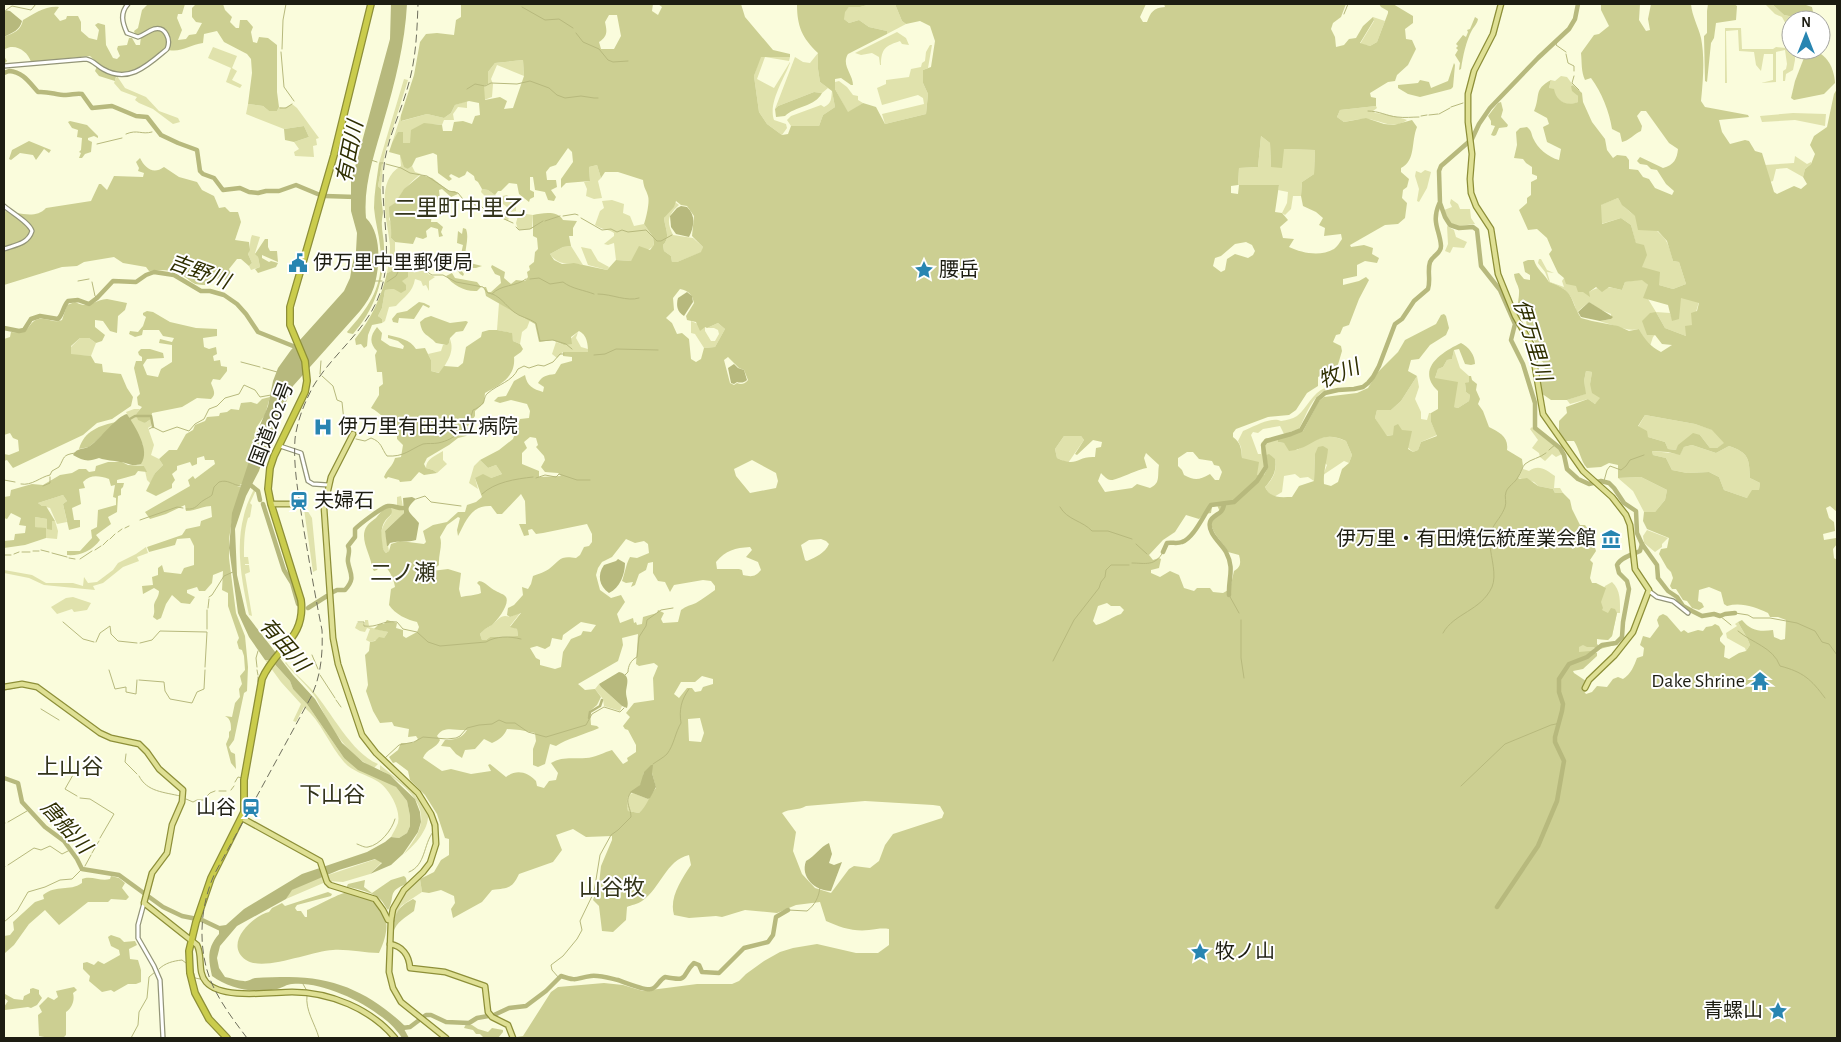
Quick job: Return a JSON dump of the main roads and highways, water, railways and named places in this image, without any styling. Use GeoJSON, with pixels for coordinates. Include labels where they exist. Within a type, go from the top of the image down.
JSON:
{"type":"FeatureCollection","features":[{"type":"Feature","properties":{"kind":"highway","name":"国道202号"},"geometry":{"type":"LineString","coordinates":[[227,1038],[209,1019],[195,993],[189,961],[196,922],[211,878],[242,818],[245,770],[256,722],[260,685],[268,666],[292,640],[300,623],[302,607],[297,585],[268,489],[270,468],[305,392],[307,374],[305,361],[290,325],[290,307],[334,155],[371,4]]}},
{"type":"Feature","properties":{"kind":"main road"},"geometry":{"type":"LineString","coordinates":[[1500,4],[1493,34],[1479,60],[1470,83],[1467,111],[1471,146],[1471,193],[1476,206],[1491,229],[1498,274],[1515,316],[1531,344],[1543,414],[1583,471],[1616,500],[1628,519],[1637,572],[1649,591],[1633,632],[1619,651],[1589,680],[1585,688]]}},
{"type":"Feature","properties":{"kind":"main road"},"geometry":{"type":"LineString","coordinates":[[353,434],[328,485],[324,508],[331,628],[336,657],[359,728],[366,741],[418,793],[432,814],[436,844],[430,863],[401,895],[393,909],[389,972],[393,988],[401,1002],[446,1038]]}},
{"type":"Feature","properties":{"kind":"main road"},"geometry":{"type":"LineString","coordinates":[[271,504],[293,504]]}},
{"type":"Feature","properties":{"kind":"main road"},"geometry":{"type":"LineString","coordinates":[[4,686],[22,684],[36,688],[100,733],[111,738],[139,744],[148,752],[159,769],[183,790],[182,802],[172,825],[167,853],[152,872],[144,901],[192,940],[200,950],[201,971],[203,978],[210,985],[220,989],[243,993],[292,992],[324,996],[342,1001],[365,1013],[382,1025],[395,1038]]}},
{"type":"Feature","properties":{"kind":"main road"},"geometry":{"type":"LineString","coordinates":[[242,818],[320,861],[327,882],[330,885],[376,899],[388,920],[391,920]]}},
{"type":"Feature","properties":{"kind":"main road"},"geometry":{"type":"LineString","coordinates":[[390,944],[398,946],[405,952],[410,961],[410,968],[445,972],[485,986],[487,1008],[490,1015],[508,1025],[513,1038]]}},
{"type":"Feature","properties":{"kind":"waterway"},"geometry":{"type":"LineString","coordinates":[[6,10],[12,6],[31,10],[36,4]]}},
{"type":"Feature","properties":{"kind":"waterway"},"geometry":{"type":"LineString","coordinates":[[282,49],[283,20],[286,4]]}},
{"type":"Feature","properties":{"kind":"waterway"},"geometry":{"type":"LineString","coordinates":[[1344,14],[1348,4]]}},
{"type":"Feature","properties":{"kind":"waterway","name":"伊万里川"},"geometry":{"type":"LineString","coordinates":[[1578,4],[1575,19],[1569,29],[1490,108],[1472,139],[1441,166],[1439,171],[1440,203],[1450,225],[1459,228],[1473,227],[1477,230],[1481,266],[1500,290],[1515,324],[1511,340],[1523,364],[1535,403],[1535,428],[1560,448],[1564,455],[1567,469],[1578,479],[1589,484],[1601,481],[1609,483],[1624,503],[1636,511],[1637,533],[1642,544],[1657,565],[1658,578],[1668,591],[1677,597],[1683,606],[1702,616],[1714,614],[1720,616],[1735,613]]}},
{"type":"Feature","properties":{"kind":"waterway"},"geometry":{"type":"LineString","coordinates":[[522,7],[545,20],[559,19],[573,28]]}},
{"type":"Feature","properties":{"kind":"waterway"},"geometry":{"type":"LineString","coordinates":[[576,33],[583,42],[599,49],[608,60],[613,62],[628,61]]}},
{"type":"Feature","properties":{"kind":"waterway"},"geometry":{"type":"LineString","coordinates":[[1557,42],[1556,45],[1566,52]]}},
{"type":"Feature","properties":{"kind":"waterway"},"geometry":{"type":"LineString","coordinates":[[281,52],[284,87],[294,101]]}},
{"type":"Feature","properties":{"kind":"waterway"},"geometry":{"type":"LineString","coordinates":[[1566,54],[1568,63],[1574,66],[1574,71]]}},
{"type":"Feature","properties":{"kind":"waterway"},"geometry":{"type":"LineString","coordinates":[[4,73],[9,71],[18,73],[38,92],[66,95],[82,94],[92,108],[112,106],[136,116],[147,117],[161,135],[197,150],[200,171],[214,178],[223,190],[240,188],[258,193],[279,191],[296,185],[320,195]]}},
{"type":"Feature","properties":{"kind":"waterway"},"geometry":{"type":"LineString","coordinates":[[1574,76],[1572,83],[1579,90]]}},
{"type":"Feature","properties":{"kind":"waterway"},"geometry":{"type":"LineString","coordinates":[[467,89],[475,84],[485,86],[491,83],[517,84],[530,81],[549,88],[557,95],[565,98],[581,96],[598,98]]}},
{"type":"Feature","properties":{"kind":"waterway"},"geometry":{"type":"LineString","coordinates":[[1451,107],[1463,103]]}},
{"type":"Feature","properties":{"kind":"waterway"},"geometry":{"type":"LineString","coordinates":[[280,108],[286,108],[292,104]]}},
{"type":"Feature","properties":{"kind":"waterway"},"geometry":{"type":"LineString","coordinates":[[1439,114],[1450,108]]}},
{"type":"Feature","properties":{"kind":"waterway"},"geometry":{"type":"LineString","coordinates":[[1368,111],[1397,117],[1419,117]]}},
{"type":"Feature","properties":{"kind":"waterway"},"geometry":{"type":"LineString","coordinates":[[1429,115],[1438,114]]}},
{"type":"Feature","properties":{"kind":"waterway"},"geometry":{"type":"LineString","coordinates":[[1421,116],[1427,115]]}},
{"type":"Feature","properties":{"kind":"waterway"},"geometry":{"type":"LineString","coordinates":[[126,134],[152,132]]}},
{"type":"Feature","properties":{"kind":"waterway"},"geometry":{"type":"LineString","coordinates":[[97,144],[122,138]]}},
{"type":"Feature","properties":{"kind":"waterway","name":"有田川"},"geometry":{"type":"LineString","coordinates":[[371,160],[377,162]]}},
{"type":"Feature","properties":{"kind":"waterway"},"geometry":{"type":"LineString","coordinates":[[386,164],[401,168],[410,173],[427,176],[449,191],[458,193],[467,204]]}},
{"type":"Feature","properties":{"kind":"waterway"},"geometry":{"type":"LineString","coordinates":[[325,196],[356,197]]}},
{"type":"Feature","properties":{"kind":"waterway"},"geometry":{"type":"LineString","coordinates":[[470,204],[481,206],[486,211],[500,215]]}},
{"type":"Feature","properties":{"kind":"waterway","name":"牧川"},"geometry":{"type":"LineString","coordinates":[[1163,552],[1167,543],[1180,543],[1191,536],[1211,505],[1234,502],[1257,481],[1266,467],[1263,445],[1266,441],[1301,430],[1318,399],[1325,393],[1363,387],[1373,377],[1395,324],[1402,319],[1414,301],[1428,289],[1430,262],[1440,251],[1441,246],[1436,221],[1439,204]]}},
{"type":"Feature","properties":{"kind":"waterway"},"geometry":{"type":"LineString","coordinates":[[563,216],[578,215]]}},
{"type":"Feature","properties":{"kind":"waterway"},"geometry":{"type":"LineString","coordinates":[[545,221],[560,216]]}},
{"type":"Feature","properties":{"kind":"waterway"},"geometry":{"type":"LineString","coordinates":[[502,218],[513,223]]}},
{"type":"Feature","properties":{"kind":"waterway"},"geometry":{"type":"LineString","coordinates":[[581,218],[602,230],[611,229],[617,232],[622,230],[628,232],[646,230],[657,241],[672,235]]}},
{"type":"Feature","properties":{"kind":"waterway"},"geometry":{"type":"LineString","coordinates":[[516,227],[519,230],[530,229],[543,221]]}},
{"type":"Feature","properties":{"kind":"waterway"},"geometry":{"type":"LineString","coordinates":[[387,282],[396,276],[399,270],[414,264],[432,275],[443,275],[456,282],[483,287],[488,293],[499,298],[516,314],[536,323],[540,341],[553,340],[566,344],[572,349]]}},
{"type":"Feature","properties":{"kind":"waterway","name":"吉野川"},"geometry":{"type":"LineString","coordinates":[[4,328],[24,330],[31,319],[40,316],[58,319],[68,301],[78,300],[89,304],[113,281],[136,282],[154,272],[174,275],[201,291],[210,291],[224,295],[237,304],[258,332],[298,348]]}},
{"type":"Feature","properties":{"kind":"waterway"},"geometry":{"type":"LineString","coordinates":[[530,279],[539,278],[550,284],[563,282],[574,288],[594,294]]}},
{"type":"Feature","properties":{"kind":"waterway"},"geometry":{"type":"LineString","coordinates":[[78,281],[89,279]]}},
{"type":"Feature","properties":{"kind":"waterway"},"geometry":{"type":"LineString","coordinates":[[492,294],[526,279]]}},
{"type":"Feature","properties":{"kind":"waterway"},"geometry":{"type":"LineString","coordinates":[[375,281],[382,281]]}},
{"type":"Feature","properties":{"kind":"waterway"},"geometry":{"type":"LineString","coordinates":[[92,282],[97,298]]}},
{"type":"Feature","properties":{"kind":"waterway"},"geometry":{"type":"LineString","coordinates":[[598,294],[630,299],[639,298]]}},
{"type":"Feature","properties":{"kind":"waterway"},"geometry":{"type":"LineString","coordinates":[[594,355],[605,354],[616,349],[658,350]]}},
{"type":"Feature","properties":{"kind":"waterway"},"geometry":{"type":"LineString","coordinates":[[356,439],[365,441],[371,438],[375,440],[387,456],[402,454],[423,444],[450,439],[465,427],[473,410],[483,403],[487,394],[509,380],[518,369],[524,366],[529,368],[538,365],[544,366],[553,362],[560,354],[564,354]]}},
{"type":"Feature","properties":{"kind":"waterway"},"geometry":{"type":"LineString","coordinates":[[320,374],[321,361]]}},
{"type":"Feature","properties":{"kind":"waterway"},"geometry":{"type":"LineString","coordinates":[[241,362],[260,367]]}},
{"type":"Feature","properties":{"kind":"waterway"},"geometry":{"type":"LineString","coordinates":[[263,368],[277,372]]}},
{"type":"Feature","properties":{"kind":"waterway"},"geometry":{"type":"LineString","coordinates":[[322,376],[333,386],[337,400],[342,402],[344,421],[349,434]]}},
{"type":"Feature","properties":{"kind":"waterway"},"geometry":{"type":"LineString","coordinates":[[149,429],[153,427],[163,432],[177,427],[189,431],[195,424],[204,419],[209,409],[217,406],[225,398],[239,394],[244,385],[255,390],[260,397],[271,395]]}},
{"type":"Feature","properties":{"kind":"waterway"},"geometry":{"type":"LineString","coordinates":[[128,420],[135,416],[151,416],[153,427]]}},
{"type":"Feature","properties":{"kind":"waterway","name":"伊万里川"},"geometry":{"type":"LineString","coordinates":[[1549,450],[1556,444]]}},
{"type":"Feature","properties":{"kind":"waterway"},"geometry":{"type":"LineString","coordinates":[[21,484],[29,484],[50,475],[52,471],[59,467],[66,456],[75,453]]}},
{"type":"Feature","properties":{"kind":"waterway"},"geometry":{"type":"LineString","coordinates":[[1443,633],[1454,621],[1481,602],[1492,587],[1494,572],[1490,538],[1491,532],[1505,507],[1506,492],[1517,479],[1525,464],[1546,453]]}},
{"type":"Feature","properties":{"kind":"waterway"},"geometry":{"type":"LineString","coordinates":[[1604,481],[1610,466],[1621,470],[1630,460],[1644,455]]}},
{"type":"Feature","properties":{"kind":"waterway"},"geometry":{"type":"LineString","coordinates":[[536,478],[545,475],[556,477],[559,474],[577,480],[590,480]]}},
{"type":"Feature","properties":{"kind":"waterway"},"geometry":{"type":"LineString","coordinates":[[43,486],[50,483],[50,477]]}},
{"type":"Feature","properties":{"kind":"waterway"},"geometry":{"type":"LineString","coordinates":[[482,494],[499,484],[533,477]]}},
{"type":"Feature","properties":{"kind":"waterway"},"geometry":{"type":"LineString","coordinates":[[4,480],[15,482]]}},
{"type":"Feature","properties":{"kind":"waterway"},"geometry":{"type":"LineString","coordinates":[[186,509],[195,508],[211,496],[214,487],[219,482],[228,482],[241,486]]}},
{"type":"Feature","properties":{"kind":"waterway"},"geometry":{"type":"LineString","coordinates":[[248,483],[258,491],[260,500]]}},
{"type":"Feature","properties":{"kind":"waterway"},"geometry":{"type":"LineString","coordinates":[[416,499],[425,496],[431,502],[461,506]]}},
{"type":"Feature","properties":{"kind":"waterway"},"geometry":{"type":"LineString","coordinates":[[263,504],[284,570],[292,583],[298,604]]}},
{"type":"Feature","properties":{"kind":"waterway","name":"牧川"},"geometry":{"type":"LineString","coordinates":[[1224,504],[1222,511],[1211,519],[1210,526],[1213,534],[1229,558],[1231,569],[1229,595]]}},
{"type":"Feature","properties":{"kind":"waterway"},"geometry":{"type":"LineString","coordinates":[[140,520],[177,507],[183,508]]}},
{"type":"Feature","properties":{"kind":"waterway"},"geometry":{"type":"LineString","coordinates":[[333,592],[345,590],[350,582],[348,546],[355,537],[355,529],[385,507],[404,508]]}},
{"type":"Feature","properties":{"kind":"waterway"},"geometry":{"type":"LineString","coordinates":[[1060,507],[1067,515],[1092,531],[1108,531],[1132,539]]}},
{"type":"Feature","properties":{"kind":"waterway"},"geometry":{"type":"LineString","coordinates":[[125,528],[129,526]]}},
{"type":"Feature","properties":{"kind":"waterway"},"geometry":{"type":"LineString","coordinates":[[118,532],[122,529]]}},
{"type":"Feature","properties":{"kind":"waterway"},"geometry":{"type":"LineString","coordinates":[[110,539],[115,534]]}},
{"type":"Feature","properties":{"kind":"waterway"},"geometry":{"type":"LineString","coordinates":[[103,545],[108,540]]}},
{"type":"Feature","properties":{"kind":"waterway"},"geometry":{"type":"LineString","coordinates":[[1136,544],[1147,554]]}},
{"type":"Feature","properties":{"kind":"waterway","name":"伊万里川"},"geometry":{"type":"LineString","coordinates":[[1497,907],[1538,846],[1557,801],[1564,761],[1555,742],[1563,704],[1559,692],[1559,679],[1569,664],[1587,657],[1602,645],[1616,643],[1622,637],[1629,589],[1627,581],[1619,573],[1617,565],[1624,558],[1640,551],[1642,544]]}},
{"type":"Feature","properties":{"kind":"waterway"},"geometry":{"type":"LineString","coordinates":[[95,550],[101,546]]}},
{"type":"Feature","properties":{"kind":"waterway"},"geometry":{"type":"LineString","coordinates":[[41,550],[49,552]]}},
{"type":"Feature","properties":{"kind":"waterway"},"geometry":{"type":"LineString","coordinates":[[33,551],[39,551]]}},
{"type":"Feature","properties":{"kind":"waterway"},"geometry":{"type":"LineString","coordinates":[[80,559],[92,551]]}},
{"type":"Feature","properties":{"kind":"waterway"},"geometry":{"type":"LineString","coordinates":[[14,554],[19,552]]}},
{"type":"Feature","properties":{"kind":"waterway"},"geometry":{"type":"LineString","coordinates":[[22,552],[30,552]]}},
{"type":"Feature","properties":{"kind":"waterway"},"geometry":{"type":"LineString","coordinates":[[1132,563],[1153,562],[1163,552]]}},
{"type":"Feature","properties":{"kind":"waterway"},"geometry":{"type":"LineString","coordinates":[[52,553],[67,557]]}},
{"type":"Feature","properties":{"kind":"waterway"},"geometry":{"type":"LineString","coordinates":[[4,555],[11,555]]}},
{"type":"Feature","properties":{"kind":"waterway"},"geometry":{"type":"LineString","coordinates":[[69,558],[75,559]]}},
{"type":"Feature","properties":{"kind":"waterway"},"geometry":{"type":"LineString","coordinates":[[1053,661],[1074,620],[1099,588],[1105,577],[1106,570],[1111,565],[1129,565]]}},
{"type":"Feature","properties":{"kind":"waterway"},"geometry":{"type":"LineString","coordinates":[[209,597],[224,576],[233,572]]}},
{"type":"Feature","properties":{"kind":"waterway"},"geometry":{"type":"LineString","coordinates":[[1229,595],[1239,613]]}},
{"type":"Feature","properties":{"kind":"waterway"},"geometry":{"type":"LineString","coordinates":[[308,608],[327,596]]}},
{"type":"Feature","properties":{"kind":"waterway"},"geometry":{"type":"LineString","coordinates":[[208,608],[209,599]]}},
{"type":"Feature","properties":{"kind":"waterway"},"geometry":{"type":"LineString","coordinates":[[625,675],[628,672],[630,663],[637,657],[639,637],[646,626],[647,620],[661,610],[673,608]]}},
{"type":"Feature","properties":{"kind":"waterway"},"geometry":{"type":"LineString","coordinates":[[207,610],[207,629]]}},
{"type":"Feature","properties":{"kind":"waterway"},"geometry":{"type":"LineString","coordinates":[[1735,613],[1748,615],[1753,618],[1770,618],[1797,623],[1815,631],[1822,642],[1829,644],[1837,655]]}},
{"type":"Feature","properties":{"kind":"waterway"},"geometry":{"type":"LineString","coordinates":[[1720,616],[1731,625]]}},
{"type":"Feature","properties":{"kind":"waterway"},"geometry":{"type":"LineString","coordinates":[[1241,620],[1241,658],[1244,678]]}},
{"type":"Feature","properties":{"kind":"waterway"},"geometry":{"type":"LineString","coordinates":[[63,622],[83,639],[94,642]]}},
{"type":"Feature","properties":{"kind":"waterway"},"geometry":{"type":"LineString","coordinates":[[358,622],[364,622],[364,626],[397,622],[403,629],[417,632],[428,642],[440,646],[486,642],[503,637],[521,639]]}},
{"type":"Feature","properties":{"kind":"waterway"},"geometry":{"type":"LineString","coordinates":[[96,642],[100,633],[110,626],[111,634],[118,641],[137,643]]}},
{"type":"Feature","properties":{"kind":"waterway"},"geometry":{"type":"LineString","coordinates":[[140,643],[152,640],[160,631],[207,632],[205,667]]}},
{"type":"Feature","properties":{"kind":"waterway"},"geometry":{"type":"LineString","coordinates":[[1738,631],[1772,654],[1780,666],[1806,677],[1825,698]]}},
{"type":"Feature","properties":{"kind":"waterway"},"geometry":{"type":"LineString","coordinates":[[257,667],[256,658],[258,651]]}},
{"type":"Feature","properties":{"kind":"waterway","name":"有田川"},"geometry":{"type":"LineString","coordinates":[[312,655],[318,669]]}},
{"type":"Feature","properties":{"kind":"waterway"},"geometry":{"type":"LineString","coordinates":[[109,670],[115,689],[126,687],[126,692],[136,694],[137,680]]}},
{"type":"Feature","properties":{"kind":"waterway"},"geometry":{"type":"LineString","coordinates":[[139,680],[164,682],[165,691],[170,699],[192,703],[197,692],[204,689],[205,670]]}},
{"type":"Feature","properties":{"kind":"waterway"},"geometry":{"type":"LineString","coordinates":[[257,670],[258,675]]}},
{"type":"Feature","properties":{"kind":"waterway"},"geometry":{"type":"LineString","coordinates":[[320,675],[335,698]]}},
{"type":"Feature","properties":{"kind":"waterway"},"geometry":{"type":"LineString","coordinates":[[258,677],[258,682]]}},
{"type":"Feature","properties":{"kind":"waterway"},"geometry":{"type":"LineString","coordinates":[[4,690],[15,688]]}},
{"type":"Feature","properties":{"kind":"waterway"},"geometry":{"type":"LineString","coordinates":[[653,764],[667,754],[671,747],[681,723],[682,701],[689,689]]}},
{"type":"Feature","properties":{"kind":"waterway"},"geometry":{"type":"LineString","coordinates":[[336,700],[341,707]]}},
{"type":"Feature","properties":{"kind":"waterway"},"geometry":{"type":"LineString","coordinates":[[589,718],[590,712],[600,706],[602,700]]}},
{"type":"Feature","properties":{"kind":"waterway"},"geometry":{"type":"LineString","coordinates":[[385,758],[399,745],[414,742],[423,737],[456,738],[467,728],[492,724],[499,720],[506,723],[515,723],[528,732],[546,737],[586,725],[592,714],[604,707],[620,712],[624,708]]}},
{"type":"Feature","properties":{"kind":"waterway"},"geometry":{"type":"LineString","coordinates":[[41,709],[59,720]]}},
{"type":"Feature","properties":{"kind":"waterway"},"geometry":{"type":"LineString","coordinates":[[1461,786],[1505,744],[1560,721]]}},
{"type":"Feature","properties":{"kind":"waterway"},"geometry":{"type":"LineString","coordinates":[[126,754],[125,762],[137,774]]}},
{"type":"Feature","properties":{"kind":"waterway"},"geometry":{"type":"LineString","coordinates":[[77,796],[65,789],[78,766]]}},
{"type":"Feature","properties":{"kind":"waterway"},"geometry":{"type":"LineString","coordinates":[[139,776],[151,788],[180,796]]}},
{"type":"Feature","properties":{"kind":"waterway"},"geometry":{"type":"LineString","coordinates":[[235,782],[238,777],[242,778]]}},
{"type":"Feature","properties":{"kind":"waterway","name":"唐船川"},"geometry":{"type":"LineString","coordinates":[[4,778],[18,783],[22,802],[45,827],[64,841],[82,869],[119,875],[163,907],[182,916],[202,920],[223,930]]}},
{"type":"Feature","properties":{"kind":"waterway"},"geometry":{"type":"LineString","coordinates":[[231,790],[234,786]]}},
{"type":"Feature","properties":{"kind":"waterway"},"geometry":{"type":"LineString","coordinates":[[207,796],[215,791]]}},
{"type":"Feature","properties":{"kind":"waterway"},"geometry":{"type":"LineString","coordinates":[[219,791],[226,791]]}},
{"type":"Feature","properties":{"kind":"waterway"},"geometry":{"type":"LineString","coordinates":[[559,978],[552,970],[551,965],[563,956],[582,930],[580,921],[594,892],[600,855],[611,835],[631,817],[628,798],[632,791]]}},
{"type":"Feature","properties":{"kind":"waterway"},"geometry":{"type":"LineString","coordinates":[[80,798],[90,799],[114,814],[100,838]]}},
{"type":"Feature","properties":{"kind":"waterway"},"geometry":{"type":"LineString","coordinates":[[186,799],[193,802],[205,800]]}},
{"type":"Feature","properties":{"kind":"waterway"},"geometry":{"type":"LineString","coordinates":[[8,822],[27,811]]}},
{"type":"Feature","properties":{"kind":"waterway"},"geometry":{"type":"LineString","coordinates":[[357,844],[367,847],[377,843],[388,832],[395,819]]}},
{"type":"Feature","properties":{"kind":"waterway"},"geometry":{"type":"LineString","coordinates":[[431,822],[433,829]]}},
{"type":"Feature","properties":{"kind":"waterway"},"geometry":{"type":"LineString","coordinates":[[409,872],[419,865],[433,832]]}},
{"type":"Feature","properties":{"kind":"waterway"},"geometry":{"type":"LineString","coordinates":[[92,853],[99,841]]}},
{"type":"Feature","properties":{"kind":"waterway"},"geometry":{"type":"LineString","coordinates":[[8,865],[34,848],[41,850],[50,846],[62,854],[70,850]]}},
{"type":"Feature","properties":{"kind":"waterway"},"geometry":{"type":"LineString","coordinates":[[85,866],[91,855]]}},
{"type":"Feature","properties":{"kind":"waterway"},"geometry":{"type":"LineString","coordinates":[[4,922],[17,911],[28,892],[60,880],[72,879],[82,869]]}},
{"type":"Feature","properties":{"kind":"waterway"},"geometry":{"type":"LineString","coordinates":[[788,910],[807,911],[816,901],[820,887]]}},
{"type":"Feature","properties":{"kind":"waterway"},"geometry":{"type":"LineString","coordinates":[[402,1028],[410,1027],[426,1015],[431,1015],[446,1022],[469,1023],[477,1018],[494,1015],[509,1008],[526,1006],[546,991],[561,976],[574,979],[601,976],[648,989],[655,987],[665,977],[679,979],[684,977],[694,963],[699,965],[702,972],[719,973],[744,948],[768,942],[773,935],[776,917],[788,910]]}},
{"type":"Feature","properties":{"kind":"waterway"},"geometry":{"type":"LineString","coordinates":[[159,969],[175,961],[182,960],[186,963]]}},
{"type":"Feature","properties":{"kind":"waterway"},"geometry":{"type":"LineString","coordinates":[[192,967],[195,978],[200,979]]}},
{"type":"Feature","properties":{"kind":"waterway"},"geometry":{"type":"LineString","coordinates":[[131,1038],[138,1025],[139,1012],[147,998],[149,977],[155,972]]}},
{"type":"Feature","properties":{"kind":"waterway"},"geometry":{"type":"LineString","coordinates":[[303,984],[307,991]]}},
{"type":"Feature","properties":{"kind":"waterway"},"geometry":{"type":"LineString","coordinates":[[307,995],[309,1012],[319,1038]]}},
{"type":"Feature","properties":{"kind":"railway"},"geometry":{"type":"LineString","coordinates":[[247,1038],[220,1000],[208,973],[202,944],[203,915],[215,873],[311,697],[319,673],[322,656],[322,630],[298,493],[295,439],[302,411],[314,385],[368,317],[376,304],[381,290],[385,275],[386,259],[383,197],[384,166],[388,146],[411,76],[416,45],[418,4]]}},
{"type":"Feature","properties":{"kind":"place","name":"伊万里中里郵便局"},"geometry":{"type":"Point","coordinates":[298,263]}},
{"type":"Feature","properties":{"kind":"place","name":"腰岳"},"geometry":{"type":"Point","coordinates":[924,270]}},
{"type":"Feature","properties":{"kind":"place","name":"伊万里有田共立病院"},"geometry":{"type":"Point","coordinates":[323,427]}},
{"type":"Feature","properties":{"kind":"place","name":"夫婦石"},"geometry":{"type":"Point","coordinates":[299,501]}},
{"type":"Feature","properties":{"kind":"place","name":"伊万里・有田焼伝統産業会館"},"geometry":{"type":"Point","coordinates":[1611,539]}},
{"type":"Feature","properties":{"kind":"place","name":"Dake Shrine"},"geometry":{"type":"Point","coordinates":[1760,681]}},
{"type":"Feature","properties":{"kind":"place","name":"山谷"},"geometry":{"type":"Point","coordinates":[251,808]}},
{"type":"Feature","properties":{"kind":"place","name":"牧ノ山"},"geometry":{"type":"Point","coordinates":[1200,952]}},
{"type":"Feature","properties":{"kind":"place","name":"青螺山"},"geometry":{"type":"Point","coordinates":[1778,1011]}},
{"type":"Feature","properties":{"kind":"district","name":"二里町中里乙"},"geometry":{"type":"Point","coordinates":[460,208]}},
{"type":"Feature","properties":{"kind":"district","name":"二ノ瀬"},"geometry":{"type":"Point","coordinates":[403,573]}},
{"type":"Feature","properties":{"kind":"district","name":"上山谷"},"geometry":{"type":"Point","coordinates":[70,767]}},
{"type":"Feature","properties":{"kind":"district","name":"下山谷"},"geometry":{"type":"Point","coordinates":[332,795]}},
{"type":"Feature","properties":{"kind":"district","name":"山谷牧"},"geometry":{"type":"Point","coordinates":[612,888]}}]}
